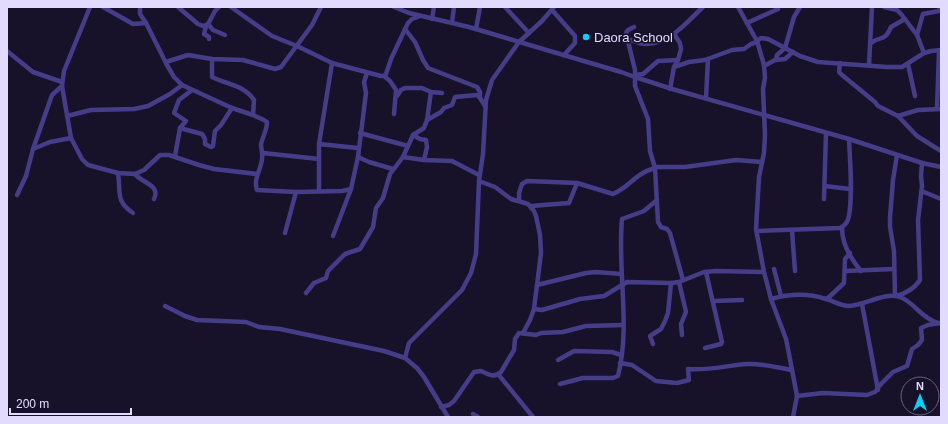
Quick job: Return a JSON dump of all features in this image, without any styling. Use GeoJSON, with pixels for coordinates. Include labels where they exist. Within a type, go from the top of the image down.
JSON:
{"type":"FeatureCollection","features":[{"type":"Feature","properties":{"kind":"street"},"geometry":{"type":"LineString","coordinates":[[90,7],[64,72],[62,84],[70,138],[85,162],[94,167],[118,173],[135,174],[144,170],[160,155],[169,155],[214,169],[257,174]]}},
{"type":"Feature","properties":{"kind":"street"},"geometry":{"type":"LineString","coordinates":[[103,7],[133,24],[146,23]]}},
{"type":"Feature","properties":{"kind":"street"},"geometry":{"type":"LineString","coordinates":[[140,7],[140,14],[174,77],[182,85],[267,122],[261,146],[263,153],[260,170],[257,174],[257,190],[319,192],[351,189]]}},
{"type":"Feature","properties":{"kind":"street"},"geometry":{"type":"LineString","coordinates":[[178,7],[198,24],[207,25],[225,35]]}},
{"type":"Feature","properties":{"kind":"street"},"geometry":{"type":"LineString","coordinates":[[209,39],[209,37],[204,34],[215,10],[219,7]]}},
{"type":"Feature","properties":{"kind":"street"},"geometry":{"type":"LineString","coordinates":[[231,7],[268,34],[332,63],[367,73],[384,76],[390,81],[396,90],[397,96],[394,114]]}},
{"type":"Feature","properties":{"kind":"street"},"geometry":{"type":"LineString","coordinates":[[166,62],[188,55],[212,59],[243,60],[279,69],[312,25],[321,7]]}},
{"type":"Feature","properties":{"kind":"street"},"geometry":{"type":"LineString","coordinates":[[394,7],[420,16],[476,29],[635,76],[670,89],[849,139],[922,163],[941,167]]}},
{"type":"Feature","properties":{"kind":"street"},"geometry":{"type":"LineString","coordinates":[[406,7],[409,13]]}},
{"type":"Feature","properties":{"kind":"street"},"geometry":{"type":"LineString","coordinates":[[432,19],[434,7]]}},
{"type":"Feature","properties":{"kind":"street"},"geometry":{"type":"LineString","coordinates":[[452,23],[454,7]]}},
{"type":"Feature","properties":{"kind":"street"},"geometry":{"type":"LineString","coordinates":[[476,29],[480,7]]}},
{"type":"Feature","properties":{"kind":"street"},"geometry":{"type":"LineString","coordinates":[[505,7],[529,33]]}},
{"type":"Feature","properties":{"kind":"street"},"geometry":{"type":"LineString","coordinates":[[628,39],[647,44],[666,39],[674,34],[703,7]]}},
{"type":"Feature","properties":{"kind":"street"},"geometry":{"type":"LineString","coordinates":[[738,7],[757,41],[764,66],[765,134],[759,177],[757,231],[764,272],[786,339],[797,396],[793,417]]}},
{"type":"Feature","properties":{"kind":"street"},"geometry":{"type":"LineString","coordinates":[[776,60],[777,55],[785,48],[794,17],[800,7]]}},
{"type":"Feature","properties":{"kind":"street"},"geometry":{"type":"LineString","coordinates":[[869,65],[872,7]]}},
{"type":"Feature","properties":{"kind":"street"},"geometry":{"type":"LineString","coordinates":[[884,7],[897,10],[905,19],[917,35],[924,53]]}},
{"type":"Feature","properties":{"kind":"street"},"geometry":{"type":"LineString","coordinates":[[917,35],[923,14],[939,11],[940,7]]}},
{"type":"Feature","properties":{"kind":"street"},"geometry":{"type":"LineString","coordinates":[[406,358],[409,343],[462,290],[471,273],[476,254],[479,175],[483,154],[485,106],[492,80],[519,42],[553,9],[575,36],[575,43],[564,55]]}},
{"type":"Feature","properties":{"kind":"street"},"geometry":{"type":"LineString","coordinates":[[747,23],[778,9]]}},
{"type":"Feature","properties":{"kind":"street"},"geometry":{"type":"LineString","coordinates":[[384,76],[405,28],[410,20],[420,16]]}},
{"type":"Feature","properties":{"kind":"street"},"geometry":{"type":"LineString","coordinates":[[870,43],[886,37],[891,27],[905,19]]}},
{"type":"Feature","properties":{"kind":"street"},"geometry":{"type":"LineString","coordinates":[[634,27],[626,32],[632,55],[635,86],[648,119],[650,151],[655,168],[659,224],[670,233],[679,269],[686,312],[681,324],[682,335]]}},
{"type":"Feature","properties":{"kind":"street"},"geometry":{"type":"LineString","coordinates":[[405,28],[415,42],[428,68],[477,87],[480,92],[480,98]]}},
{"type":"Feature","properties":{"kind":"street"},"geometry":{"type":"LineString","coordinates":[[670,89],[674,67],[678,60],[681,46],[674,34]]}},
{"type":"Feature","properties":{"kind":"street"},"geometry":{"type":"LineString","coordinates":[[674,67],[708,59],[732,50],[744,49],[765,38],[793,52],[818,62],[902,67],[924,53],[940,51],[939,109],[918,110],[898,116]]}},
{"type":"Feature","properties":{"kind":"street"},"geometry":{"type":"LineString","coordinates":[[7,51],[34,72],[62,84]]}},
{"type":"Feature","properties":{"kind":"street"},"geometry":{"type":"LineString","coordinates":[[764,66],[776,60],[785,59],[793,52]]}},
{"type":"Feature","properties":{"kind":"street"},"geometry":{"type":"LineString","coordinates":[[212,59],[212,77],[239,87],[248,93],[254,100],[253,115]]}},
{"type":"Feature","properties":{"kind":"street"},"geometry":{"type":"LineString","coordinates":[[706,98],[708,59]]}},
{"type":"Feature","properties":{"kind":"street"},"geometry":{"type":"LineString","coordinates":[[635,76],[644,74],[658,61],[678,60]]}},
{"type":"Feature","properties":{"kind":"street"},"geometry":{"type":"LineString","coordinates":[[319,192],[319,144],[332,63]]}},
{"type":"Feature","properties":{"kind":"street"},"geometry":{"type":"LineString","coordinates":[[840,63],[840,73],[878,106],[898,116],[917,136],[941,151]]}},
{"type":"Feature","properties":{"kind":"street"},"geometry":{"type":"LineString","coordinates":[[908,64],[915,96]]}},
{"type":"Feature","properties":{"kind":"street"},"geometry":{"type":"LineString","coordinates":[[333,236],[351,189],[358,157],[366,93],[364,82],[367,73]]}},
{"type":"Feature","properties":{"kind":"street"},"geometry":{"type":"LineString","coordinates":[[17,195],[26,176],[33,149],[52,95],[62,84]]}},
{"type":"Feature","properties":{"kind":"street"},"geometry":{"type":"LineString","coordinates":[[67,116],[91,110],[134,109],[148,106],[170,94],[182,85]]}},
{"type":"Feature","properties":{"kind":"street"},"geometry":{"type":"LineString","coordinates":[[397,96],[401,90],[405,88],[422,88],[431,92],[442,92]]}},
{"type":"Feature","properties":{"kind":"street"},"geometry":{"type":"LineString","coordinates":[[175,156],[180,128],[186,120],[174,113],[179,100],[192,90]]}},
{"type":"Feature","properties":{"kind":"street"},"geometry":{"type":"LineString","coordinates":[[306,293],[314,283],[326,278],[328,271],[344,255],[360,249],[373,227],[376,208],[382,198],[393,169],[403,157],[412,135],[424,128],[427,120],[431,92]]}},
{"type":"Feature","properties":{"kind":"street"},"geometry":{"type":"LineString","coordinates":[[427,120],[440,113],[445,107],[452,105],[455,98],[475,95],[480,98],[485,106]]}},
{"type":"Feature","properties":{"kind":"street"},"geometry":{"type":"LineString","coordinates":[[180,128],[202,134],[205,139],[205,144],[213,146],[215,131],[221,125],[232,108]]}},
{"type":"Feature","properties":{"kind":"street"},"geometry":{"type":"LineString","coordinates":[[360,132],[408,146]]}},
{"type":"Feature","properties":{"kind":"street"},"geometry":{"type":"LineString","coordinates":[[824,199],[826,133]]}},
{"type":"Feature","properties":{"kind":"street"},"geometry":{"type":"LineString","coordinates":[[412,135],[426,140],[427,147],[424,160]]}},
{"type":"Feature","properties":{"kind":"street"},"geometry":{"type":"LineString","coordinates":[[33,149],[50,142],[70,138]]}},
{"type":"Feature","properties":{"kind":"street"},"geometry":{"type":"LineString","coordinates":[[849,139],[850,189],[848,217],[842,228],[842,237],[861,271]]}},
{"type":"Feature","properties":{"kind":"street"},"geometry":{"type":"LineString","coordinates":[[319,144],[358,148]]}},
{"type":"Feature","properties":{"kind":"street"},"geometry":{"type":"LineString","coordinates":[[263,153],[319,159]]}},
{"type":"Feature","properties":{"kind":"street"},"geometry":{"type":"LineString","coordinates":[[894,296],[894,251],[890,217],[897,155]]}},
{"type":"Feature","properties":{"kind":"street"},"geometry":{"type":"LineString","coordinates":[[358,157],[393,169]]}},
{"type":"Feature","properties":{"kind":"street"},"geometry":{"type":"LineString","coordinates":[[403,157],[424,160],[452,161],[479,175]]}},
{"type":"Feature","properties":{"kind":"street"},"geometry":{"type":"LineString","coordinates":[[519,201],[519,193],[522,184],[527,181],[577,183],[613,194],[627,186],[640,174],[655,168],[685,167],[736,160],[762,162]]}},
{"type":"Feature","properties":{"kind":"street"},"geometry":{"type":"LineString","coordinates":[[772,299],[781,296],[808,295],[827,299],[843,305],[862,304],[887,296],[894,296],[905,292],[916,285],[920,280],[918,220],[922,186],[922,163]]}},
{"type":"Feature","properties":{"kind":"street"},"geometry":{"type":"LineString","coordinates":[[118,173],[121,202],[133,213]]}},
{"type":"Feature","properties":{"kind":"street"},"geometry":{"type":"LineString","coordinates":[[135,174],[138,179],[154,188],[156,192],[154,199]]}},
{"type":"Feature","properties":{"kind":"street"},"geometry":{"type":"LineString","coordinates":[[479,181],[495,187],[511,199],[525,202],[531,206],[536,216],[541,241],[541,253],[534,309],[530,320],[522,333]]}},
{"type":"Feature","properties":{"kind":"street"},"geometry":{"type":"LineString","coordinates":[[531,206],[569,203],[577,183]]}},
{"type":"Feature","properties":{"kind":"street"},"geometry":{"type":"LineString","coordinates":[[825,186],[850,189]]}},
{"type":"Feature","properties":{"kind":"street"},"geometry":{"type":"LineString","coordinates":[[285,233],[296,192]]}},
{"type":"Feature","properties":{"kind":"street"},"geometry":{"type":"LineString","coordinates":[[921,192],[941,199]]}},
{"type":"Feature","properties":{"kind":"street"},"geometry":{"type":"LineString","coordinates":[[560,384],[583,378],[617,377],[621,355],[623,325],[621,274],[622,219],[644,211],[657,200]]}},
{"type":"Feature","properties":{"kind":"street"},"geometry":{"type":"LineString","coordinates":[[757,231],[842,228]]}},
{"type":"Feature","properties":{"kind":"street"},"geometry":{"type":"LineString","coordinates":[[792,230],[795,271]]}},
{"type":"Feature","properties":{"kind":"street"},"geometry":{"type":"LineString","coordinates":[[827,299],[844,283],[845,259],[850,253]]}},
{"type":"Feature","properties":{"kind":"street"},"geometry":{"type":"LineString","coordinates":[[774,269],[781,296]]}},
{"type":"Feature","properties":{"kind":"street"},"geometry":{"type":"LineString","coordinates":[[845,271],[894,269]]}},
{"type":"Feature","properties":{"kind":"street"},"geometry":{"type":"LineString","coordinates":[[534,309],[542,310],[580,299],[604,296],[629,282],[671,283],[706,272],[716,271],[764,272]]}},
{"type":"Feature","properties":{"kind":"street"},"geometry":{"type":"LineString","coordinates":[[537,285],[586,273],[596,272],[621,274]]}},
{"type":"Feature","properties":{"kind":"street"},"geometry":{"type":"LineString","coordinates":[[705,348],[722,343],[706,272]]}},
{"type":"Feature","properties":{"kind":"street"},"geometry":{"type":"LineString","coordinates":[[653,344],[650,336],[661,329],[667,317],[671,283]]}},
{"type":"Feature","properties":{"kind":"street"},"geometry":{"type":"LineString","coordinates":[[894,296],[905,300],[924,316],[940,323]]}},
{"type":"Feature","properties":{"kind":"street"},"geometry":{"type":"LineString","coordinates":[[713,301],[742,300]]}},
{"type":"Feature","properties":{"kind":"street"},"geometry":{"type":"LineString","coordinates":[[862,304],[878,390]]}},
{"type":"Feature","properties":{"kind":"street"},"geometry":{"type":"LineString","coordinates":[[166,306],[185,316],[197,320],[246,322],[259,327],[280,329],[384,351],[406,358],[424,377],[448,417]]}},
{"type":"Feature","properties":{"kind":"street"},"geometry":{"type":"LineString","coordinates":[[797,396],[823,393],[867,395],[875,392],[893,372],[907,366],[912,349],[922,340],[921,328],[940,323]]}},
{"type":"Feature","properties":{"kind":"street"},"geometry":{"type":"LineString","coordinates":[[442,407],[449,405],[454,401],[474,372],[479,370],[491,376],[501,372],[514,350],[517,334],[522,333],[536,335],[563,332],[586,326],[623,325]]}},
{"type":"Feature","properties":{"kind":"street"},"geometry":{"type":"LineString","coordinates":[[558,360],[574,351],[612,352],[621,355]]}},
{"type":"Feature","properties":{"kind":"street"},"geometry":{"type":"LineString","coordinates":[[620,363],[632,365],[654,380],[669,382],[689,380],[688,369],[698,370],[722,368],[748,364],[792,370]]}},
{"type":"Feature","properties":{"kind":"street"},"geometry":{"type":"LineString","coordinates":[[498,374],[533,417]]}},
{"type":"Feature","properties":{"kind":"street"},"geometry":{"type":"LineString","coordinates":[[473,414],[478,417]]}},
{"type":"Feature","properties":{"kind":"place","name":"Daora School"},"geometry":{"type":"Point","coordinates":[586,37]}}]}
